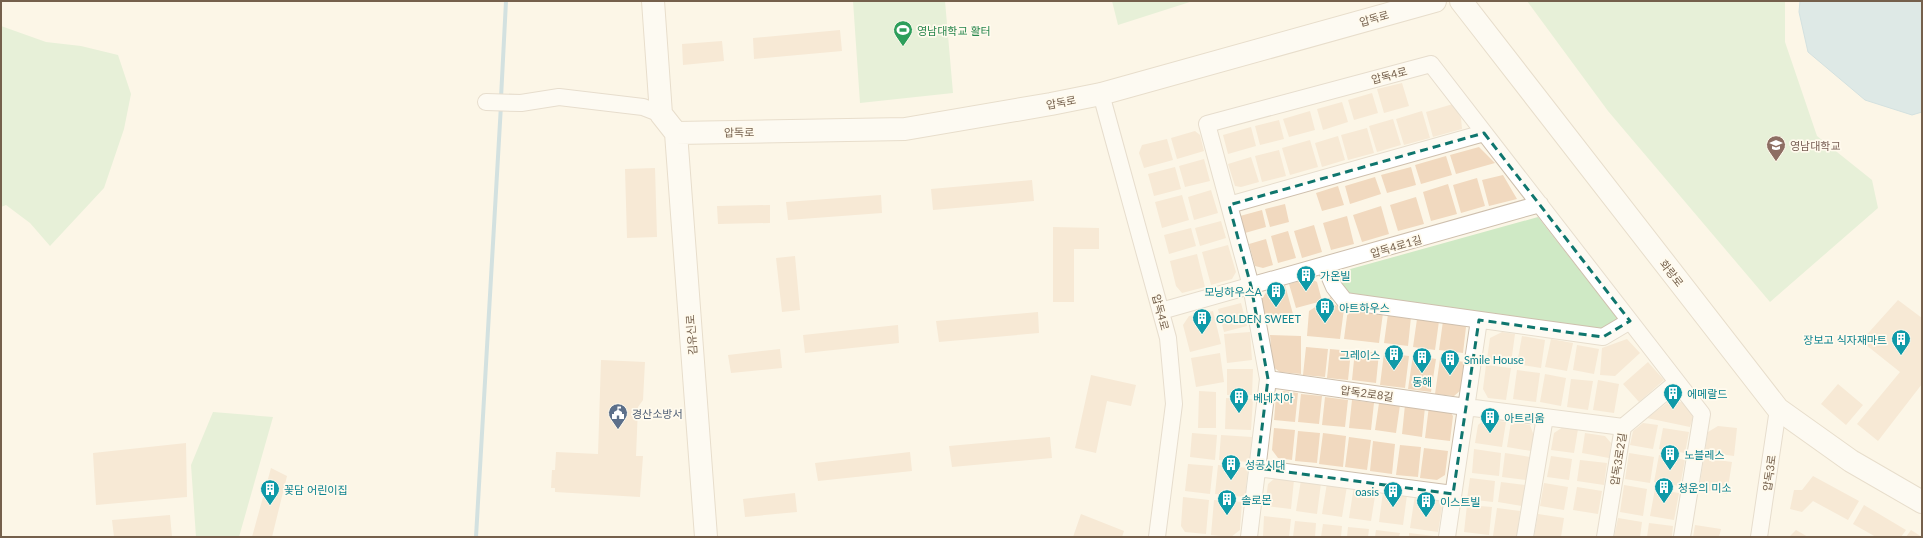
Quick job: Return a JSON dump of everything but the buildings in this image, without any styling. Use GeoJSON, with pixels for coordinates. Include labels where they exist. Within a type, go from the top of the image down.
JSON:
{"type":"FeatureCollection","features":[{"type":"Feature","properties":{"kind":"street"},"geometry":{"type":"LineString","coordinates":[[652,1],[661,114]]}},
{"type":"Feature","properties":{"kind":"street","name":"압독로"},"geometry":{"type":"LineString","coordinates":[[676,133],[905,129],[1051,104],[1101,94],[1435,1]]}},
{"type":"Feature","properties":{"kind":"street","name":"화랑로"},"geometry":{"type":"LineString","coordinates":[[1461,1],[1778,409],[1851,460],[1922,502]]}},
{"type":"Feature","properties":{"kind":"street","name":"압독4로"},"geometry":{"type":"LineString","coordinates":[[1229,205],[1207,124],[1431,64],[1484,133]]}},
{"type":"Feature","properties":{"kind":"street","name":"압독4로"},"geometry":{"type":"LineString","coordinates":[[1101,94],[1168,338],[1174,404],[1157,537]]}},
{"type":"Feature","properties":{"kind":"street"},"geometry":{"type":"LineString","coordinates":[[486,102],[521,103],[560,97],[643,107],[661,114],[676,133]]}},
{"type":"Feature","properties":{"kind":"street","name":"김유신로"},"geometry":{"type":"LineString","coordinates":[[676,133],[706,537]]}},
{"type":"Feature","properties":{"kind":"street"},"geometry":{"type":"LineString","coordinates":[[1249,537],[1268,379],[1251,286],[1229,205],[1484,133],[1702,414],[1682,537]]}},
{"type":"Feature","properties":{"kind":"street","name":"압독4로1길"},"geometry":{"type":"LineString","coordinates":[[1160,311],[1325,266],[1540,204]]}},
{"type":"Feature","properties":{"kind":"street"},"geometry":{"type":"LineString","coordinates":[[1325,266],[1334,287],[1345,301],[1603,338],[1630,321]]}},
{"type":"Feature","properties":{"kind":"street"},"geometry":{"type":"LineString","coordinates":[[1446,537],[1479,320]]}},
{"type":"Feature","properties":{"kind":"street","name":"압독2로8길"},"geometry":{"type":"LineString","coordinates":[[1268,379],[1466,407],[1623,426]]}},
{"type":"Feature","properties":{"kind":"street","name":"압독3로2길"},"geometry":{"type":"LineString","coordinates":[[1605,537],[1623,426],[1677,382]]}},
{"type":"Feature","properties":{"kind":"street","name":"압독3로"},"geometry":{"type":"LineString","coordinates":[[1759,537],[1778,409]]}},
{"type":"Feature","properties":{"kind":"street"},"geometry":{"type":"LineString","coordinates":[[1525,537],[1545,417]]}},
{"type":"Feature","properties":{"kind":"street"},"geometry":{"type":"LineString","coordinates":[[1257,468],[1453,494]]}},
{"type":"Feature","properties":{"kind":"highlighted area"},"geometry":{"type":"Polygon","coordinates":[[[1484,133],[1630,321],[1603,337],[1479,320],[1453,494],[1257,468],[1268,379],[1251,286],[1229,205],[1484,133]]]}},
{"type":"Feature","properties":{"kind":"green space","name":"영남대학교 활터"},"geometry":{"type":"Polygon","coordinates":[[[853,1],[945,1],[953,93],[860,103],[853,1]]]}},
{"type":"Feature","properties":{"kind":"green space"},"geometry":{"type":"Polygon","coordinates":[[[1112,1],[1193,1],[1118,25],[1112,1]]]}},
{"type":"Feature","properties":{"kind":"green space","name":"영남대학교"},"geometry":{"type":"Polygon","coordinates":[[[1527,1],[1785,1],[1785,42],[1817,136],[1872,180],[1878,208],[1770,302],[1608,111],[1527,1]]]}},
{"type":"Feature","properties":{"kind":"green space"},"geometry":{"type":"Polygon","coordinates":[[[1,26],[46,42],[81,46],[118,55],[131,94],[124,129],[104,188],[50,246],[30,223],[6,205],[1,207],[1,26]]]}},
{"type":"Feature","properties":{"kind":"green space"},"geometry":{"type":"Polygon","coordinates":[[[1538,217],[1618,319],[1600,332],[1345,294],[1336,273],[1538,217]]]}},
{"type":"Feature","properties":{"kind":"green space"},"geometry":{"type":"Polygon","coordinates":[[[213,412],[273,417],[239,537],[196,537],[191,465],[213,412]]]}},
{"type":"Feature","properties":{"kind":"water"},"geometry":{"type":"Polygon","coordinates":[[[1800,1],[1922,1],[1922,112],[1912,115],[1865,100],[1808,52],[1799,12],[1800,1]]]}},
{"type":"Feature","properties":{"kind":"waterway"},"geometry":{"type":"LineString","coordinates":[[501,98],[506,1]]}},
{"type":"Feature","properties":{"kind":"waterway"},"geometry":{"type":"LineString","coordinates":[[476,537],[501,105]]}},
{"type":"Feature","properties":{"kind":"place","name":"영남대학교 활터"},"geometry":{"type":"Point","coordinates":[903,47]}},
{"type":"Feature","properties":{"kind":"place","name":"영남대학교"},"geometry":{"type":"Point","coordinates":[1776,162]}},
{"type":"Feature","properties":{"kind":"place","name":"가온빌"},"geometry":{"type":"Point","coordinates":[1306,292]}},
{"type":"Feature","properties":{"kind":"place","name":"모닝하우스A"},"geometry":{"type":"Point","coordinates":[1276,308]}},
{"type":"Feature","properties":{"kind":"place","name":"아트하우스"},"geometry":{"type":"Point","coordinates":[1325,324]}},
{"type":"Feature","properties":{"kind":"place","name":"GOLDEN SWEET"},"geometry":{"type":"Point","coordinates":[1202,335]}},
{"type":"Feature","properties":{"kind":"place","name":"장보고 식자재마트"},"geometry":{"type":"Point","coordinates":[1901,356]}},
{"type":"Feature","properties":{"kind":"place","name":"그레이스"},"geometry":{"type":"Point","coordinates":[1394,371]}},
{"type":"Feature","properties":{"kind":"place","name":"동해"},"geometry":{"type":"Point","coordinates":[1422,374]}},
{"type":"Feature","properties":{"kind":"place","name":"Smile House"},"geometry":{"type":"Point","coordinates":[1450,376]}},
{"type":"Feature","properties":{"kind":"place","name":"에메랄드"},"geometry":{"type":"Point","coordinates":[1673,410]}},
{"type":"Feature","properties":{"kind":"place","name":"베네치아"},"geometry":{"type":"Point","coordinates":[1239,414]}},
{"type":"Feature","properties":{"kind":"place","name":"경산소방서"},"geometry":{"type":"Point","coordinates":[618,430]}},
{"type":"Feature","properties":{"kind":"place","name":"아트리움"},"geometry":{"type":"Point","coordinates":[1490,434]}},
{"type":"Feature","properties":{"kind":"place","name":"노블레스"},"geometry":{"type":"Point","coordinates":[1670,471]}},
{"type":"Feature","properties":{"kind":"place","name":"성공시대"},"geometry":{"type":"Point","coordinates":[1231,481]}},
{"type":"Feature","properties":{"kind":"place","name":"청운의 미소"},"geometry":{"type":"Point","coordinates":[1664,504]}},
{"type":"Feature","properties":{"kind":"place","name":"꽃담 어린이집"},"geometry":{"type":"Point","coordinates":[270,506]}},
{"type":"Feature","properties":{"kind":"place","name":"oasis"},"geometry":{"type":"Point","coordinates":[1393,508]}},
{"type":"Feature","properties":{"kind":"place","name":"솔로몬"},"geometry":{"type":"Point","coordinates":[1227,516]}},
{"type":"Feature","properties":{"kind":"place","name":"이스트빌"},"geometry":{"type":"Point","coordinates":[1426,518]}}]}
